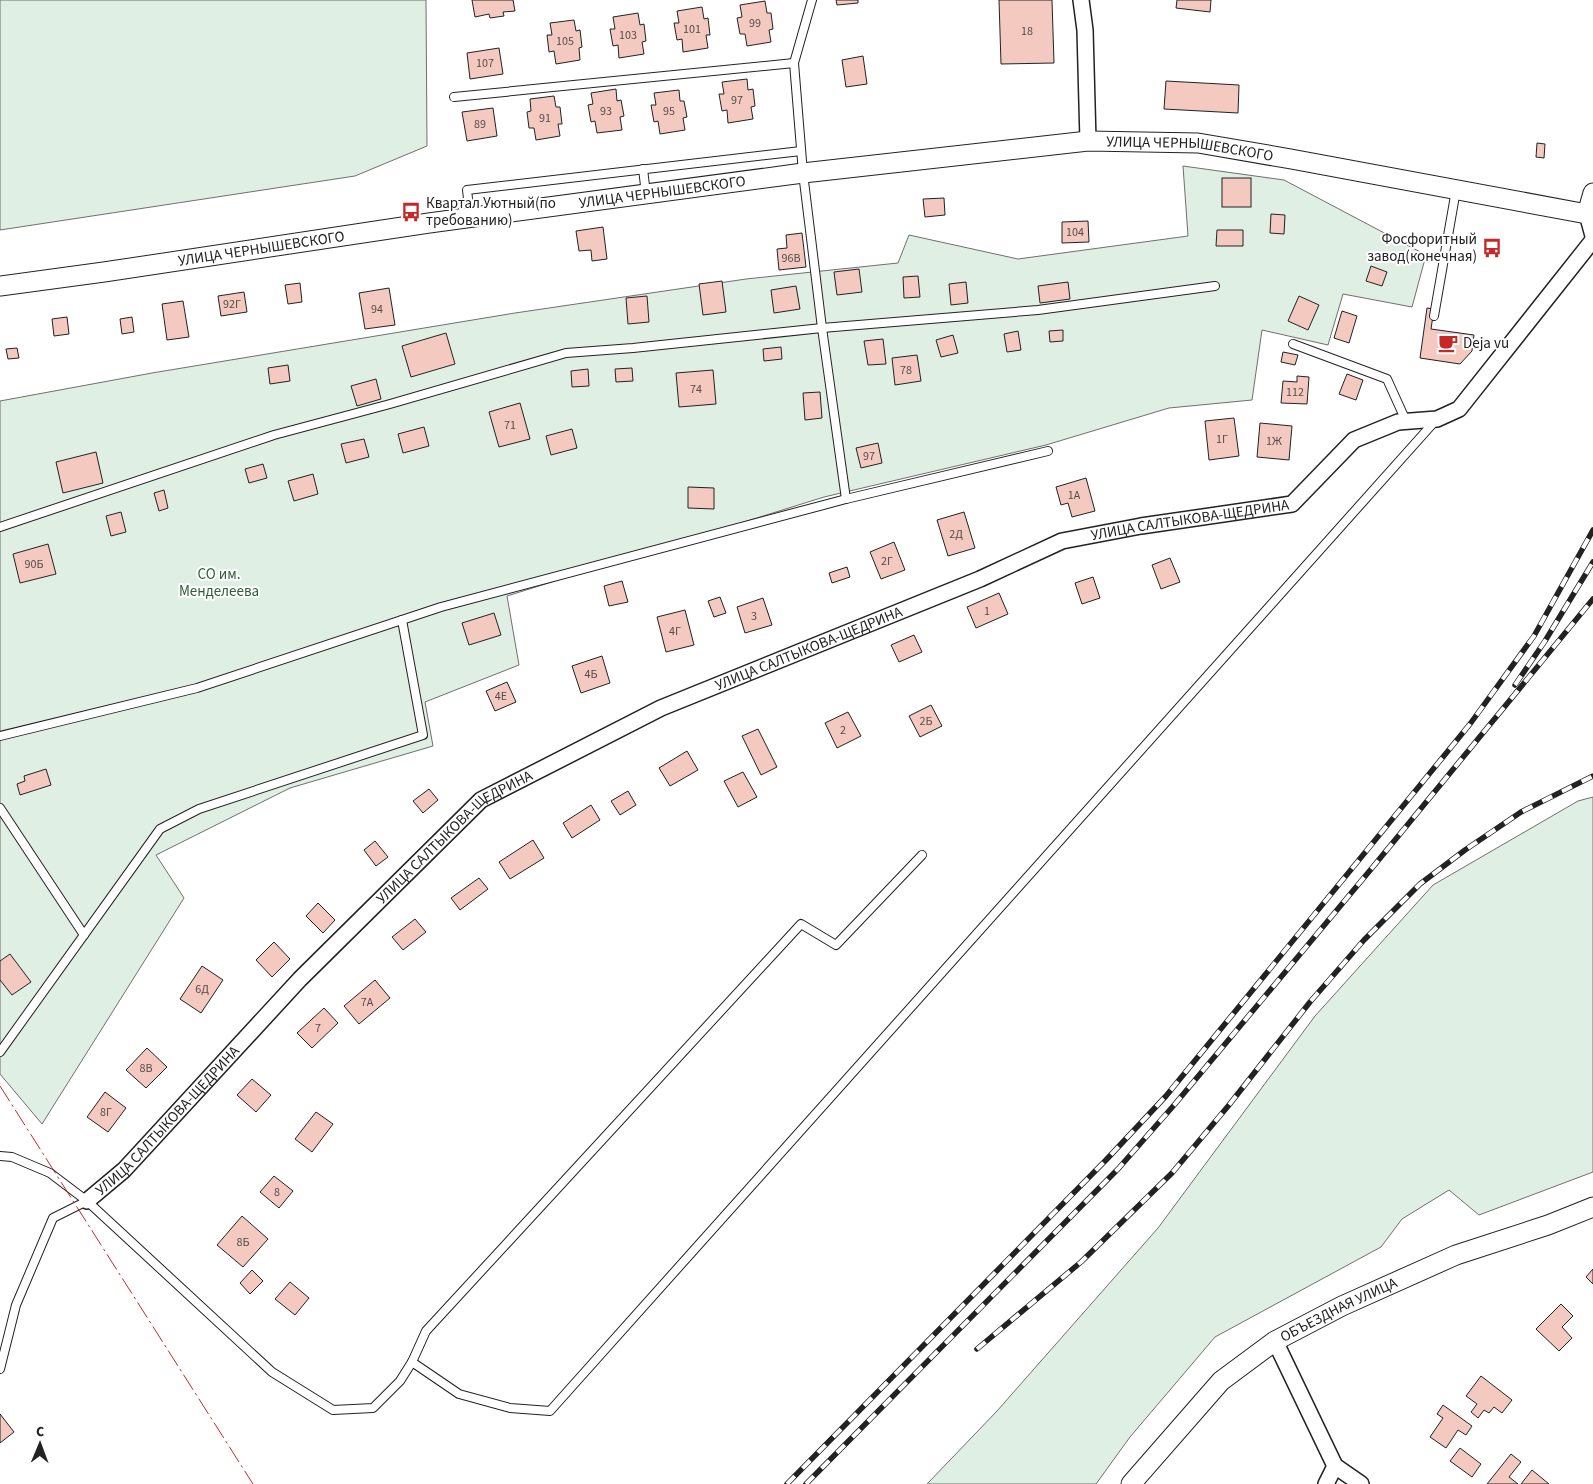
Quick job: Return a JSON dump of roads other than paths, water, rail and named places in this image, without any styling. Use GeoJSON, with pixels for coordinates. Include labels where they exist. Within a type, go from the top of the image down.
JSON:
{"type":"FeatureCollection","features":[{"type":"Feature","properties":{"kind":"street","name":"УЛИЦА ЧЕРНЫШЕВСКОГО"},"geometry":{"type":"LineString","coordinates":[[1081,0],[1086,30],[1088,141]]}},
{"type":"Feature","properties":{"kind":"street","name":"УЛИЦА ЧЕРНЫШЕВСКОГО"},"geometry":{"type":"LineString","coordinates":[[0,286],[470,218],[803,173],[1088,141],[1198,143],[1292,158],[1587,214]]}},
{"type":"Feature","properties":{"kind":"street"},"geometry":{"type":"LineString","coordinates":[[1593,193],[1587,214],[1593,236]]}},
{"type":"Feature","properties":{"kind":"street","name":"УЛИЦА САЛТЫКОВА-ЩЕДРИНА"},"geometry":{"type":"LineString","coordinates":[[87,1201],[124,1170],[300,979],[481,800],[661,708],[971,582],[1062,541],[1141,526],[1292,504],[1354,440],[1398,422],[1437,419],[1458,409],[1593,240]]}},
{"type":"Feature","properties":{"kind":"street","name":"ОБЪЕЗДНАЯ УЛИЦА"},"geometry":{"type":"LineString","coordinates":[[1131,1484],[1222,1380],[1275,1341],[1342,1306],[1456,1255],[1548,1225],[1593,1207]]}},
{"type":"Feature","properties":{"kind":"street"},"geometry":{"type":"LineString","coordinates":[[1275,1341],[1335,1466],[1361,1484]]}},
{"type":"Feature","properties":{"kind":"street"},"geometry":{"type":"LineString","coordinates":[[1326,1484],[1335,1466]]}},
{"type":"Feature","properties":{"kind":"lane"},"geometry":{"type":"LineString","coordinates":[[812,0],[794,63],[803,173],[846,499]]}},
{"type":"Feature","properties":{"kind":"lane"},"geometry":{"type":"LineString","coordinates":[[454,97],[794,63]]}},
{"type":"Feature","properties":{"kind":"lane"},"geometry":{"type":"LineString","coordinates":[[470,218],[467,190],[801,151]]}},
{"type":"Feature","properties":{"kind":"lane"},"geometry":{"type":"LineString","coordinates":[[643,169],[646,194]]}},
{"type":"Feature","properties":{"kind":"lane"},"geometry":{"type":"LineString","coordinates":[[1434,316],[1456,189]]}},
{"type":"Feature","properties":{"kind":"lane"},"geometry":{"type":"LineString","coordinates":[[0,528],[274,435],[566,353],[633,348],[822,328],[1038,310],[1215,286]]}},
{"type":"Feature","properties":{"kind":"lane"},"geometry":{"type":"LineString","coordinates":[[1293,344],[1387,379],[1406,421]]}},
{"type":"Feature","properties":{"kind":"lane"},"geometry":{"type":"LineString","coordinates":[[412,1362],[459,1394],[510,1408],[550,1411],[1437,419]]}},
{"type":"Feature","properties":{"kind":"lane"},"geometry":{"type":"LineString","coordinates":[[0,736],[197,688],[442,607],[846,499],[1048,451]]}},
{"type":"Feature","properties":{"kind":"lane"},"geometry":{"type":"LineString","coordinates":[[0,1052],[160,828],[199,809],[423,735],[402,620]]}},
{"type":"Feature","properties":{"kind":"lane"},"geometry":{"type":"LineString","coordinates":[[0,808],[84,935]]}},
{"type":"Feature","properties":{"kind":"lane"},"geometry":{"type":"LineString","coordinates":[[0,1156],[12,1158],[50,1173],[87,1201],[272,1372],[333,1410],[373,1408],[400,1381],[412,1362],[426,1331],[802,924],[836,944],[922,854]]}},
{"type":"Feature","properties":{"kind":"lane"},"geometry":{"type":"LineString","coordinates":[[0,1369],[16,1305],[53,1218],[87,1201]]}},
{"type":"Feature","properties":{"kind":"railway"},"geometry":{"type":"LineString","coordinates":[[787,1484],[1106,1160],[1166,1096],[1470,724],[1534,636],[1593,530]]}},
{"type":"Feature","properties":{"kind":"railway"},"geometry":{"type":"LineString","coordinates":[[1515,685],[1545,641],[1593,562]]}},
{"type":"Feature","properties":{"kind":"railway"},"geometry":{"type":"LineString","coordinates":[[806,1484],[1118,1169],[1175,1104],[1372,868],[1593,599]]}},
{"type":"Feature","properties":{"kind":"railway"},"geometry":{"type":"LineString","coordinates":[[977,1349],[1081,1262],[1172,1173],[1229,1105],[1310,1002],[1364,940],[1420,884],[1465,850],[1521,812],[1593,776]]}},
{"type":"Feature","properties":{"kind":"place","name":"Квартал Уютный(по требованию)"},"geometry":{"type":"Point","coordinates":[411,212]}},
{"type":"Feature","properties":{"kind":"place","name":"Фосфоритный завод(конечная)"},"geometry":{"type":"Point","coordinates":[1492,248]}},
{"type":"Feature","properties":{"kind":"place","name":"Deja vu"},"geometry":{"type":"Point","coordinates":[1448,343]}},
{"type":"Feature","properties":{"kind":"park label","name":"СО им. Менделеева"},"geometry":{"type":"Point","coordinates":[219,582]}}]}
